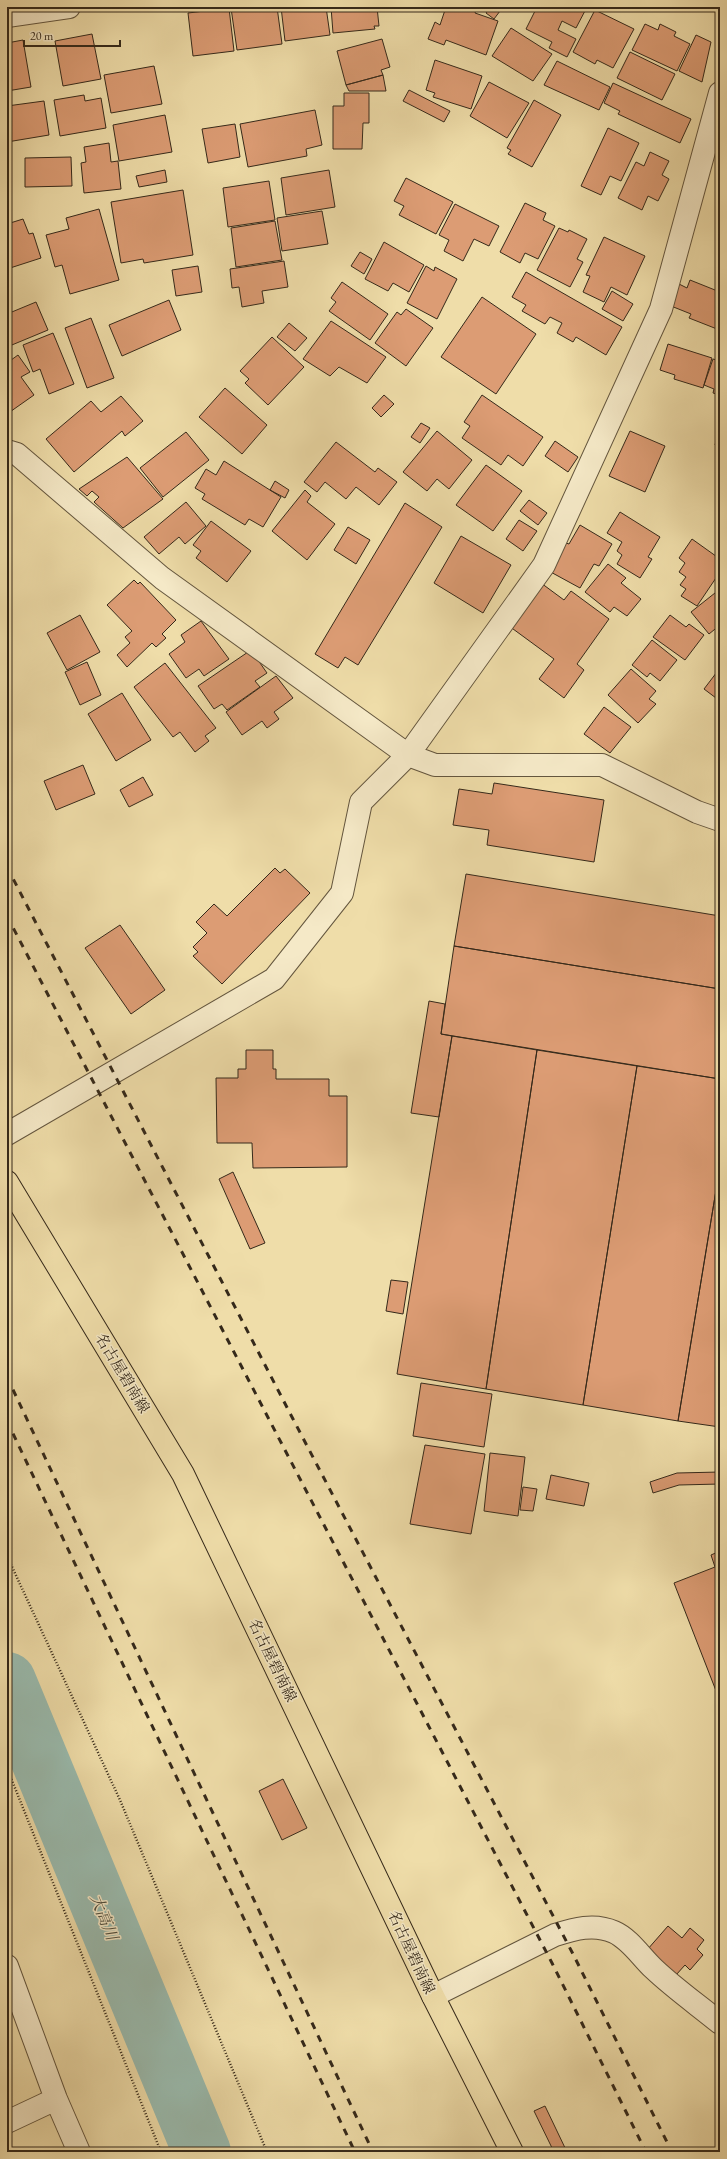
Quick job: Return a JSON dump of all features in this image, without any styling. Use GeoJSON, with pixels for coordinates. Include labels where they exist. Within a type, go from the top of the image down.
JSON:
{"type":"FeatureCollection","features":[{"type":"Feature","properties":{"kind":"main road","name":"名古屋碧南線"},"geometry":{"type":"LineString","coordinates":[[7,1182],[184,1474],[433,1996],[512,2152]]}},
{"type":"Feature","properties":{"kind":"street"},"geometry":{"type":"LineString","coordinates":[[7,16],[69,7]]}},
{"type":"Feature","properties":{"kind":"street"},"geometry":{"type":"LineString","coordinates":[[7,1134],[274,979],[342,893],[361,802],[408,755],[544,565],[661,308],[720,94]]}},
{"type":"Feature","properties":{"kind":"street"},"geometry":{"type":"LineString","coordinates":[[7,450],[17,454],[162,578],[408,755],[434,765],[602,765],[697,812],[720,820]]}},
{"type":"Feature","properties":{"kind":"street"},"geometry":{"type":"LineString","coordinates":[[433,1996],[554,1935],[573,1929],[591,1927],[613,1931],[623,1937],[655,1970],[720,2022]]}},
{"type":"Feature","properties":{"kind":"street"},"geometry":{"type":"LineString","coordinates":[[7,1966],[56,2099],[79,2152]]}},
{"type":"Feature","properties":{"kind":"street"},"geometry":{"type":"LineString","coordinates":[[7,2122],[56,2099]]}},
{"type":"Feature","properties":{"kind":"path"},"geometry":{"type":"LineString","coordinates":[[7,1556],[120,1800],[267,2152]]}},
{"type":"Feature","properties":{"kind":"path"},"geometry":{"type":"LineString","coordinates":[[7,1768],[161,2152]]}},
{"type":"Feature","properties":{"kind":"building"},"geometry":{"type":"Polygon","coordinates":[[[277,7],[282,44],[237,50],[231,8],[277,7]]]}},
{"type":"Feature","properties":{"kind":"building"},"geometry":{"type":"Polygon","coordinates":[[[281,7],[326,7],[330,35],[285,41],[281,7]]]}},
{"type":"Feature","properties":{"kind":"building"},"geometry":{"type":"Polygon","coordinates":[[[331,7],[377,7],[379,26],[374,26],[375,29],[333,33],[331,7]]]}},
{"type":"Feature","properties":{"kind":"building"},"geometry":{"type":"Polygon","coordinates":[[[446,7],[467,7],[476,10],[475,13],[498,21],[486,55],[446,40],[444,45],[428,39],[435,22],[440,25],[446,7]]]}},
{"type":"Feature","properties":{"kind":"building"},"geometry":{"type":"Polygon","coordinates":[[[483,7],[503,7],[494,19],[486,13],[488,10],[483,7]]]}},
{"type":"Feature","properties":{"kind":"building"},"geometry":{"type":"Polygon","coordinates":[[[537,7],[587,7],[576,28],[562,21],[558,30],[576,39],[567,57],[549,48],[552,42],[526,29],[537,7]]]}},
{"type":"Feature","properties":{"kind":"building"},"geometry":{"type":"Polygon","coordinates":[[[229,8],[234,51],[193,56],[188,13],[229,8]]]}},
{"type":"Feature","properties":{"kind":"building"},"geometry":{"type":"Polygon","coordinates":[[[595,10],[634,29],[613,68],[597,60],[595,64],[573,52],[595,10]]]}},
{"type":"Feature","properties":{"kind":"building"},"geometry":{"type":"Polygon","coordinates":[[[645,24],[658,30],[660,24],[676,32],[674,36],[690,44],[677,71],[632,50],[645,24]]]}},
{"type":"Feature","properties":{"kind":"building"},"geometry":{"type":"Polygon","coordinates":[[[511,28],[552,54],[533,81],[492,56],[511,28]]]}},
{"type":"Feature","properties":{"kind":"building"},"geometry":{"type":"Polygon","coordinates":[[[92,34],[101,79],[63,86],[55,41],[92,34]]]}},
{"type":"Feature","properties":{"kind":"building"},"geometry":{"type":"Polygon","coordinates":[[[696,35],[711,42],[702,82],[679,71],[696,35]]]}},
{"type":"Feature","properties":{"kind":"building"},"geometry":{"type":"Polygon","coordinates":[[[382,39],[390,67],[381,70],[383,75],[346,85],[337,51],[382,39]]]}},
{"type":"Feature","properties":{"kind":"building"},"geometry":{"type":"Polygon","coordinates":[[[23,40],[31,87],[7,91],[7,43],[23,40]]]}},
{"type":"Feature","properties":{"kind":"building"},"geometry":{"type":"Polygon","coordinates":[[[630,52],[675,74],[662,100],[617,78],[630,52]]]}},
{"type":"Feature","properties":{"kind":"building"},"geometry":{"type":"Polygon","coordinates":[[[435,60],[482,76],[471,109],[433,97],[435,93],[426,90],[435,60]]]}},
{"type":"Feature","properties":{"kind":"building"},"geometry":{"type":"Polygon","coordinates":[[[557,61],[610,87],[599,110],[544,85],[557,61]]]}},
{"type":"Feature","properties":{"kind":"building"},"geometry":{"type":"Polygon","coordinates":[[[154,66],[162,104],[111,113],[104,75],[154,66]]]}},
{"type":"Feature","properties":{"kind":"building"},"geometry":{"type":"Polygon","coordinates":[[[383,75],[386,91],[349,91],[346,85],[383,75]]]}},
{"type":"Feature","properties":{"kind":"building"},"geometry":{"type":"Polygon","coordinates":[[[489,82],[529,103],[507,138],[470,116],[489,82]]]}},
{"type":"Feature","properties":{"kind":"building"},"geometry":{"type":"Polygon","coordinates":[[[613,83],[691,119],[680,143],[618,114],[620,111],[604,103],[613,83]]]}},
{"type":"Feature","properties":{"kind":"building"},"geometry":{"type":"Polygon","coordinates":[[[409,90],[450,111],[444,122],[403,101],[409,90]]]}},
{"type":"Feature","properties":{"kind":"building"},"geometry":{"type":"Polygon","coordinates":[[[344,93],[369,93],[369,123],[363,123],[362,149],[333,149],[333,106],[344,106],[344,93]]]}},
{"type":"Feature","properties":{"kind":"building"},"geometry":{"type":"Polygon","coordinates":[[[84,95],[85,101],[101,98],[106,128],[60,136],[54,100],[84,95]]]}},
{"type":"Feature","properties":{"kind":"building"},"geometry":{"type":"Polygon","coordinates":[[[534,100],[561,115],[532,167],[508,154],[511,150],[507,148],[534,100]]]}},
{"type":"Feature","properties":{"kind":"building"},"geometry":{"type":"Polygon","coordinates":[[[44,101],[49,135],[7,142],[7,106],[44,101]]]}},
{"type":"Feature","properties":{"kind":"building"},"geometry":{"type":"Polygon","coordinates":[[[315,110],[322,145],[306,149],[307,156],[248,167],[240,124],[315,110]]]}},
{"type":"Feature","properties":{"kind":"building"},"geometry":{"type":"Polygon","coordinates":[[[165,115],[172,152],[119,161],[113,125],[165,115]]]}},
{"type":"Feature","properties":{"kind":"building"},"geometry":{"type":"Polygon","coordinates":[[[235,124],[240,157],[208,163],[202,129],[235,124]]]}},
{"type":"Feature","properties":{"kind":"building"},"geometry":{"type":"Polygon","coordinates":[[[608,128],[639,143],[621,181],[610,176],[601,195],[581,186],[608,128]]]}},
{"type":"Feature","properties":{"kind":"building"},"geometry":{"type":"Polygon","coordinates":[[[109,143],[111,162],[118,161],[121,189],[84,193],[81,163],[86,162],[84,147],[109,143]]]}},
{"type":"Feature","properties":{"kind":"building"},"geometry":{"type":"Polygon","coordinates":[[[650,152],[669,161],[662,175],[669,179],[658,201],[648,196],[642,210],[618,198],[636,162],[644,166],[650,152]]]}},
{"type":"Feature","properties":{"kind":"building"},"geometry":{"type":"Polygon","coordinates":[[[71,157],[72,186],[25,187],[25,158],[71,157]]]}},
{"type":"Feature","properties":{"kind":"building"},"geometry":{"type":"Polygon","coordinates":[[[165,170],[167,182],[139,187],[136,176],[165,170]]]}},
{"type":"Feature","properties":{"kind":"building"},"geometry":{"type":"Polygon","coordinates":[[[329,170],[335,207],[286,215],[281,178],[329,170]]]}},
{"type":"Feature","properties":{"kind":"building"},"geometry":{"type":"Polygon","coordinates":[[[406,178],[453,202],[436,234],[399,215],[404,206],[394,201],[406,178]]]}},
{"type":"Feature","properties":{"kind":"building"},"geometry":{"type":"Polygon","coordinates":[[[269,181],[275,220],[228,227],[223,188],[269,181]]]}},
{"type":"Feature","properties":{"kind":"building"},"geometry":{"type":"Polygon","coordinates":[[[183,190],[193,255],[144,263],[143,259],[121,263],[111,202],[183,190]]]}},
{"type":"Feature","properties":{"kind":"building"},"geometry":{"type":"Polygon","coordinates":[[[525,203],[546,213],[543,220],[555,226],[538,259],[525,253],[520,263],[500,252],[525,203]]]}},
{"type":"Feature","properties":{"kind":"building"},"geometry":{"type":"Polygon","coordinates":[[[455,204],[499,226],[489,246],[474,239],[463,261],[444,251],[449,240],[439,235],[455,204]]]}},
{"type":"Feature","properties":{"kind":"building"},"geometry":{"type":"Polygon","coordinates":[[[99,209],[119,280],[70,294],[62,265],[55,267],[46,235],[69,229],[66,218],[99,209]]]}},
{"type":"Feature","properties":{"kind":"building"},"geometry":{"type":"Polygon","coordinates":[[[322,211],[328,244],[282,251],[277,218],[322,211]]]}},
{"type":"Feature","properties":{"kind":"building"},"geometry":{"type":"Polygon","coordinates":[[[23,219],[29,234],[33,233],[41,258],[7,269],[7,224],[23,219]]]}},
{"type":"Feature","properties":{"kind":"building"},"geometry":{"type":"Polygon","coordinates":[[[275,221],[282,260],[236,267],[231,228],[275,221]]]}},
{"type":"Feature","properties":{"kind":"building"},"geometry":{"type":"Polygon","coordinates":[[[559,228],[568,232],[569,230],[587,239],[577,259],[583,262],[570,287],[537,270],[559,228]]]}},
{"type":"Feature","properties":{"kind":"building"},"geometry":{"type":"Polygon","coordinates":[[[604,237],[645,256],[627,295],[611,287],[604,302],[583,292],[590,276],[586,275],[604,237]]]}},
{"type":"Feature","properties":{"kind":"building"},"geometry":{"type":"Polygon","coordinates":[[[384,242],[424,265],[409,292],[393,283],[388,291],[365,279],[384,242]]]}},
{"type":"Feature","properties":{"kind":"building"},"geometry":{"type":"Polygon","coordinates":[[[360,252],[372,259],[364,274],[351,266],[360,252]]]}},
{"type":"Feature","properties":{"kind":"building"},"geometry":{"type":"Polygon","coordinates":[[[284,261],[288,287],[262,291],[264,303],[242,307],[239,287],[232,288],[230,269],[284,261]]]}},
{"type":"Feature","properties":{"kind":"building"},"geometry":{"type":"Polygon","coordinates":[[[198,266],[202,292],[176,296],[172,270],[198,266]]]}},
{"type":"Feature","properties":{"kind":"building"},"geometry":{"type":"Polygon","coordinates":[[[426,266],[434,271],[435,267],[457,279],[437,319],[407,303],[426,266]]]}},
{"type":"Feature","properties":{"kind":"building"},"geometry":{"type":"Polygon","coordinates":[[[526,272],[622,327],[606,355],[576,337],[573,342],[557,333],[562,323],[550,317],[545,324],[522,311],[526,305],[512,297],[526,272]]]}},
{"type":"Feature","properties":{"kind":"building"},"geometry":{"type":"Polygon","coordinates":[[[690,280],[720,292],[720,322],[717,329],[689,318],[691,314],[671,306],[679,284],[687,288],[690,280]]]}},
{"type":"Feature","properties":{"kind":"building"},"geometry":{"type":"Polygon","coordinates":[[[342,282],[388,314],[370,340],[329,311],[336,302],[331,298],[342,282]]]}},
{"type":"Feature","properties":{"kind":"building"},"geometry":{"type":"Polygon","coordinates":[[[612,291],[633,304],[623,321],[602,309],[612,291]]]}},
{"type":"Feature","properties":{"kind":"building"},"geometry":{"type":"Polygon","coordinates":[[[482,297],[536,334],[496,394],[441,357],[482,297]]]}},
{"type":"Feature","properties":{"kind":"building"},"geometry":{"type":"Polygon","coordinates":[[[169,300],[181,330],[122,356],[109,325],[169,300]]]}},
{"type":"Feature","properties":{"kind":"building"},"geometry":{"type":"Polygon","coordinates":[[[36,302],[48,330],[7,347],[7,314],[36,302]]]}},
{"type":"Feature","properties":{"kind":"building"},"geometry":{"type":"Polygon","coordinates":[[[406,309],[433,328],[406,366],[375,343],[397,312],[401,315],[406,309]]]}},
{"type":"Feature","properties":{"kind":"building"},"geometry":{"type":"Polygon","coordinates":[[[91,318],[114,378],[87,388],[65,328],[91,318]]]}},
{"type":"Feature","properties":{"kind":"building"},"geometry":{"type":"Polygon","coordinates":[[[331,321],[386,357],[367,383],[339,367],[330,376],[303,359],[331,321]]]}},
{"type":"Feature","properties":{"kind":"building"},"geometry":{"type":"Polygon","coordinates":[[[289,323],[307,338],[295,351],[277,337],[289,323]]]}},
{"type":"Feature","properties":{"kind":"building"},"geometry":{"type":"Polygon","coordinates":[[[53,333],[74,384],[49,394],[40,369],[33,372],[23,345],[53,333]]]}},
{"type":"Feature","properties":{"kind":"building"},"geometry":{"type":"Polygon","coordinates":[[[272,337],[304,367],[268,405],[245,383],[249,379],[240,371],[272,337]]]}},
{"type":"Feature","properties":{"kind":"building"},"geometry":{"type":"Polygon","coordinates":[[[668,344],[712,358],[703,388],[674,379],[675,375],[660,370],[668,344]]]}},
{"type":"Feature","properties":{"kind":"building"},"geometry":{"type":"Polygon","coordinates":[[[18,355],[30,372],[21,377],[34,395],[7,414],[7,363],[18,355]]]}},
{"type":"Feature","properties":{"kind":"building"},"geometry":{"type":"Polygon","coordinates":[[[713,359],[720,361],[720,395],[713,393],[714,389],[704,385],[713,359]]]}},
{"type":"Feature","properties":{"kind":"building"},"geometry":{"type":"Polygon","coordinates":[[[225,388],[267,425],[242,454],[199,417],[225,388]]]}},
{"type":"Feature","properties":{"kind":"building"},"geometry":{"type":"Polygon","coordinates":[[[384,395],[394,404],[381,417],[372,408],[384,395]]]}},
{"type":"Feature","properties":{"kind":"building"},"geometry":{"type":"Polygon","coordinates":[[[482,395],[543,437],[523,466],[508,455],[501,465],[462,438],[470,426],[464,422],[482,395]]]}},
{"type":"Feature","properties":{"kind":"building"},"geometry":{"type":"Polygon","coordinates":[[[121,396],[143,421],[125,436],[122,431],[74,472],[46,439],[91,401],[101,412],[121,396]]]}},
{"type":"Feature","properties":{"kind":"building"},"geometry":{"type":"Polygon","coordinates":[[[421,423],[430,428],[420,443],[411,437],[421,423]]]}},
{"type":"Feature","properties":{"kind":"building"},"geometry":{"type":"Polygon","coordinates":[[[720,426],[720,446],[715,445],[720,426]]]}},
{"type":"Feature","properties":{"kind":"building"},"geometry":{"type":"Polygon","coordinates":[[[437,431],[472,460],[449,489],[437,479],[427,491],[403,472],[437,431]]]}},
{"type":"Feature","properties":{"kind":"building"},"geometry":{"type":"Polygon","coordinates":[[[630,431],[665,446],[645,492],[609,476],[630,431]]]}},
{"type":"Feature","properties":{"kind":"building"},"geometry":{"type":"Polygon","coordinates":[[[186,432],[209,460],[163,497],[140,468],[186,432]]]}},
{"type":"Feature","properties":{"kind":"building"},"geometry":{"type":"Polygon","coordinates":[[[555,441],[578,457],[568,472],[545,456],[555,441]]]}},
{"type":"Feature","properties":{"kind":"building"},"geometry":{"type":"Polygon","coordinates":[[[336,442],[375,472],[378,468],[397,482],[379,505],[356,487],[346,499],[325,482],[317,492],[304,482],[336,442]]]}},
{"type":"Feature","properties":{"kind":"building"},"geometry":{"type":"Polygon","coordinates":[[[127,457],[163,499],[123,528],[94,502],[99,497],[92,491],[87,496],[79,489],[127,457]]]}},
{"type":"Feature","properties":{"kind":"building"},"geometry":{"type":"Polygon","coordinates":[[[224,461],[281,497],[263,527],[249,519],[245,525],[202,499],[205,494],[195,488],[206,469],[216,475],[224,461]]]}},
{"type":"Feature","properties":{"kind":"building"},"geometry":{"type":"Polygon","coordinates":[[[486,465],[522,491],[493,531],[456,505],[486,465]]]}},
{"type":"Feature","properties":{"kind":"building"},"geometry":{"type":"Polygon","coordinates":[[[275,481],[289,490],[285,498],[270,490],[275,481]]]}},
{"type":"Feature","properties":{"kind":"building"},"geometry":{"type":"Polygon","coordinates":[[[305,490],[311,496],[307,502],[335,524],[307,560],[272,531],[305,490]]]}},
{"type":"Feature","properties":{"kind":"building"},"geometry":{"type":"Polygon","coordinates":[[[529,500],[547,513],[538,525],[520,511],[529,500]]]}},
{"type":"Feature","properties":{"kind":"building"},"geometry":{"type":"Polygon","coordinates":[[[186,502],[206,526],[185,544],[179,537],[159,554],[144,537],[186,502]]]}},
{"type":"Feature","properties":{"kind":"building"},"geometry":{"type":"Polygon","coordinates":[[[405,503],[442,527],[358,665],[345,657],[338,668],[315,654],[405,503]]]}},
{"type":"Feature","properties":{"kind":"building"},"geometry":{"type":"Polygon","coordinates":[[[620,512],[660,537],[648,557],[652,559],[640,578],[617,564],[622,555],[617,551],[622,542],[607,533],[620,512]]]}},
{"type":"Feature","properties":{"kind":"building"},"geometry":{"type":"Polygon","coordinates":[[[519,520],[537,531],[523,551],[506,539],[519,520]]]}},
{"type":"Feature","properties":{"kind":"building"},"geometry":{"type":"Polygon","coordinates":[[[211,521],[251,551],[227,582],[196,558],[201,551],[193,545],[211,521]]]}},
{"type":"Feature","properties":{"kind":"building"},"geometry":{"type":"Polygon","coordinates":[[[580,525],[612,544],[599,566],[594,564],[580,588],[547,570],[563,542],[569,544],[580,525]]]}},
{"type":"Feature","properties":{"kind":"building"},"geometry":{"type":"Polygon","coordinates":[[[348,527],[370,540],[356,564],[334,550],[348,527]]]}},
{"type":"Feature","properties":{"kind":"building"},"geometry":{"type":"Polygon","coordinates":[[[461,536],[511,565],[483,613],[434,583],[461,536]]]}},
{"type":"Feature","properties":{"kind":"building"},"geometry":{"type":"Polygon","coordinates":[[[692,539],[720,559],[720,572],[697,606],[681,596],[686,589],[680,585],[686,577],[679,572],[685,563],[679,558],[692,539]]]}},
{"type":"Feature","properties":{"kind":"building"},"geometry":{"type":"Polygon","coordinates":[[[608,564],[626,578],[621,583],[641,599],[627,616],[614,607],[610,612],[585,592],[608,564]]]}},
{"type":"Feature","properties":{"kind":"building"},"geometry":{"type":"Polygon","coordinates":[[[134,580],[138,584],[140,582],[176,620],[162,634],[166,638],[156,647],[152,643],[127,667],[117,655],[130,643],[125,637],[132,631],[107,605],[134,580]]]}},
{"type":"Feature","properties":{"kind":"building"},"geometry":{"type":"Polygon","coordinates":[[[541,583],[564,600],[571,591],[609,619],[577,664],[584,670],[564,698],[539,679],[554,659],[509,626],[541,583]]]}},
{"type":"Feature","properties":{"kind":"building"},"geometry":{"type":"Polygon","coordinates":[[[720,589],[720,625],[709,634],[691,612],[720,589]]]}},
{"type":"Feature","properties":{"kind":"building"},"geometry":{"type":"Polygon","coordinates":[[[80,615],[100,652],[67,670],[47,633],[80,615]]]}},
{"type":"Feature","properties":{"kind":"building"},"geometry":{"type":"Polygon","coordinates":[[[670,615],[686,627],[689,624],[704,635],[685,660],[653,637],[670,615]]]}},
{"type":"Feature","properties":{"kind":"building"},"geometry":{"type":"Polygon","coordinates":[[[201,621],[229,659],[204,676],[199,669],[186,678],[169,654],[185,642],[181,635],[201,621]]]}},
{"type":"Feature","properties":{"kind":"building"},"geometry":{"type":"Polygon","coordinates":[[[652,640],[677,660],[660,681],[650,673],[647,677],[632,665],[652,640]]]}},
{"type":"Feature","properties":{"kind":"building"},"geometry":{"type":"Polygon","coordinates":[[[251,650],[267,673],[255,681],[260,687],[227,710],[222,704],[214,709],[198,686],[251,650]]]}},
{"type":"Feature","properties":{"kind":"building"},"geometry":{"type":"Polygon","coordinates":[[[87,662],[101,695],[80,705],[65,672],[87,662]]]}},
{"type":"Feature","properties":{"kind":"building"},"geometry":{"type":"Polygon","coordinates":[[[165,663],[216,728],[205,736],[209,741],[195,752],[180,732],[173,737],[134,687],[165,663]]]}},
{"type":"Feature","properties":{"kind":"building"},"geometry":{"type":"Polygon","coordinates":[[[720,668],[720,701],[704,689],[720,668]]]}},
{"type":"Feature","properties":{"kind":"building"},"geometry":{"type":"Polygon","coordinates":[[[631,669],[656,691],[649,699],[656,704],[638,723],[608,695],[631,669]]]}},
{"type":"Feature","properties":{"kind":"building"},"geometry":{"type":"Polygon","coordinates":[[[276,676],[293,698],[274,712],[279,719],[267,728],[262,721],[242,735],[226,712],[276,676]]]}},
{"type":"Feature","properties":{"kind":"building"},"geometry":{"type":"Polygon","coordinates":[[[122,693],[151,740],[116,761],[88,714],[122,693]]]}},
{"type":"Feature","properties":{"kind":"building"},"geometry":{"type":"Polygon","coordinates":[[[604,707],[631,727],[610,753],[584,734],[604,707]]]}},
{"type":"Feature","properties":{"kind":"building"},"geometry":{"type":"Polygon","coordinates":[[[83,765],[95,794],[56,810],[44,781],[83,765]]]}},
{"type":"Feature","properties":{"kind":"building"},"geometry":{"type":"Polygon","coordinates":[[[143,777],[153,795],[129,807],[120,790],[143,777]]]}},
{"type":"Feature","properties":{"kind":"building"},"geometry":{"type":"Polygon","coordinates":[[[494,783],[604,800],[594,862],[487,845],[489,830],[453,825],[459,789],[492,794],[494,783]]]}},
{"type":"Feature","properties":{"kind":"building"},"geometry":{"type":"Polygon","coordinates":[[[275,868],[280,873],[285,869],[310,893],[222,984],[193,956],[198,952],[193,947],[207,933],[196,922],[214,904],[227,916],[275,868]]]}},
{"type":"Feature","properties":{"kind":"building"},"geometry":{"type":"Polygon","coordinates":[[[466,874],[720,916],[720,989],[454,946],[466,874]]]}},
{"type":"Feature","properties":{"kind":"building"},"geometry":{"type":"Polygon","coordinates":[[[120,925],[165,990],[131,1014],[85,948],[120,925]]]}},
{"type":"Feature","properties":{"kind":"building"},"geometry":{"type":"Polygon","coordinates":[[[454,946],[720,989],[720,1079],[441,1034],[454,946]]]}},
{"type":"Feature","properties":{"kind":"building"},"geometry":{"type":"Polygon","coordinates":[[[429,1001],[445,1004],[441,1034],[452,1036],[439,1117],[411,1113],[429,1001]]]}},
{"type":"Feature","properties":{"kind":"building"},"geometry":{"type":"Polygon","coordinates":[[[452,1036],[537,1050],[486,1389],[397,1374],[452,1036]]]}},
{"type":"Feature","properties":{"kind":"building"},"geometry":{"type":"Polygon","coordinates":[[[246,1050],[273,1050],[273,1069],[276,1069],[276,1079],[329,1079],[329,1096],[347,1096],[347,1167],[253,1168],[252,1143],[217,1143],[216,1078],[238,1078],[238,1069],[246,1069],[246,1050]]]}},
{"type":"Feature","properties":{"kind":"building"},"geometry":{"type":"Polygon","coordinates":[[[537,1050],[637,1066],[583,1405],[486,1389],[537,1050]]]}},
{"type":"Feature","properties":{"kind":"building"},"geometry":{"type":"Polygon","coordinates":[[[637,1066],[720,1079],[720,1166],[678,1421],[583,1405],[637,1066]]]}},
{"type":"Feature","properties":{"kind":"building"},"geometry":{"type":"Polygon","coordinates":[[[720,1166],[720,1427],[678,1421],[720,1166]]]}},
{"type":"Feature","properties":{"kind":"building"},"geometry":{"type":"Polygon","coordinates":[[[233,1172],[265,1243],[250,1249],[219,1179],[233,1172]]]}},
{"type":"Feature","properties":{"kind":"building"},"geometry":{"type":"Polygon","coordinates":[[[391,1280],[408,1282],[403,1314],[386,1311],[391,1280]]]}},
{"type":"Feature","properties":{"kind":"building"},"geometry":{"type":"Polygon","coordinates":[[[421,1383],[492,1394],[484,1447],[413,1436],[421,1383]]]}},
{"type":"Feature","properties":{"kind":"building"},"geometry":{"type":"Polygon","coordinates":[[[425,1445],[485,1454],[471,1534],[410,1524],[425,1445]]]}},
{"type":"Feature","properties":{"kind":"building"},"geometry":{"type":"Polygon","coordinates":[[[490,1453],[525,1457],[518,1516],[484,1511],[490,1453]]]}},
{"type":"Feature","properties":{"kind":"building"},"geometry":{"type":"Polygon","coordinates":[[[720,1472],[720,1484],[679,1485],[653,1493],[650,1482],[677,1473],[720,1472]]]}},
{"type":"Feature","properties":{"kind":"building"},"geometry":{"type":"Polygon","coordinates":[[[551,1475],[589,1483],[584,1506],[546,1499],[551,1475]]]}},
{"type":"Feature","properties":{"kind":"building"},"geometry":{"type":"Polygon","coordinates":[[[523,1487],[537,1489],[533,1511],[520,1510],[523,1487]]]}},
{"type":"Feature","properties":{"kind":"building"},"geometry":{"type":"Polygon","coordinates":[[[720,1551],[720,1701],[674,1583],[715,1567],[711,1555],[720,1551]]]}},
{"type":"Feature","properties":{"kind":"building"},"geometry":{"type":"Polygon","coordinates":[[[283,1779],[307,1828],[282,1840],[259,1791],[283,1779]]]}},
{"type":"Feature","properties":{"kind":"building"},"geometry":{"type":"Polygon","coordinates":[[[668,1926],[682,1938],[690,1928],[704,1940],[697,1949],[703,1955],[690,1970],[685,1965],[676,1975],[647,1950],[668,1926]]]}},
{"type":"Feature","properties":{"kind":"building"},"geometry":{"type":"Polygon","coordinates":[[[720,2098],[720,2128],[716,2121],[717,2100],[720,2098]]]}},
{"type":"Feature","properties":{"kind":"building"},"geometry":{"type":"Polygon","coordinates":[[[545,2106],[567,2152],[554,2152],[534,2111],[545,2106]]]}},
{"type":"Feature","properties":{"kind":"waterway","name":"大高川"},"geometry":{"type":"LineString","coordinates":[[7,1681],[202,2152]]}},
{"type":"Feature","properties":{"kind":"railway"},"geometry":{"type":"LineString","coordinates":[[7,867],[293,1419],[573,1954],[672,2152]]}},
{"type":"Feature","properties":{"kind":"railway"},"geometry":{"type":"LineString","coordinates":[[7,916],[552,1963],[646,2152]]}},
{"type":"Feature","properties":{"kind":"railway"},"geometry":{"type":"LineString","coordinates":[[7,1377],[373,2152]]}},
{"type":"Feature","properties":{"kind":"railway"},"geometry":{"type":"LineString","coordinates":[[7,1421],[355,2152]]}}]}
